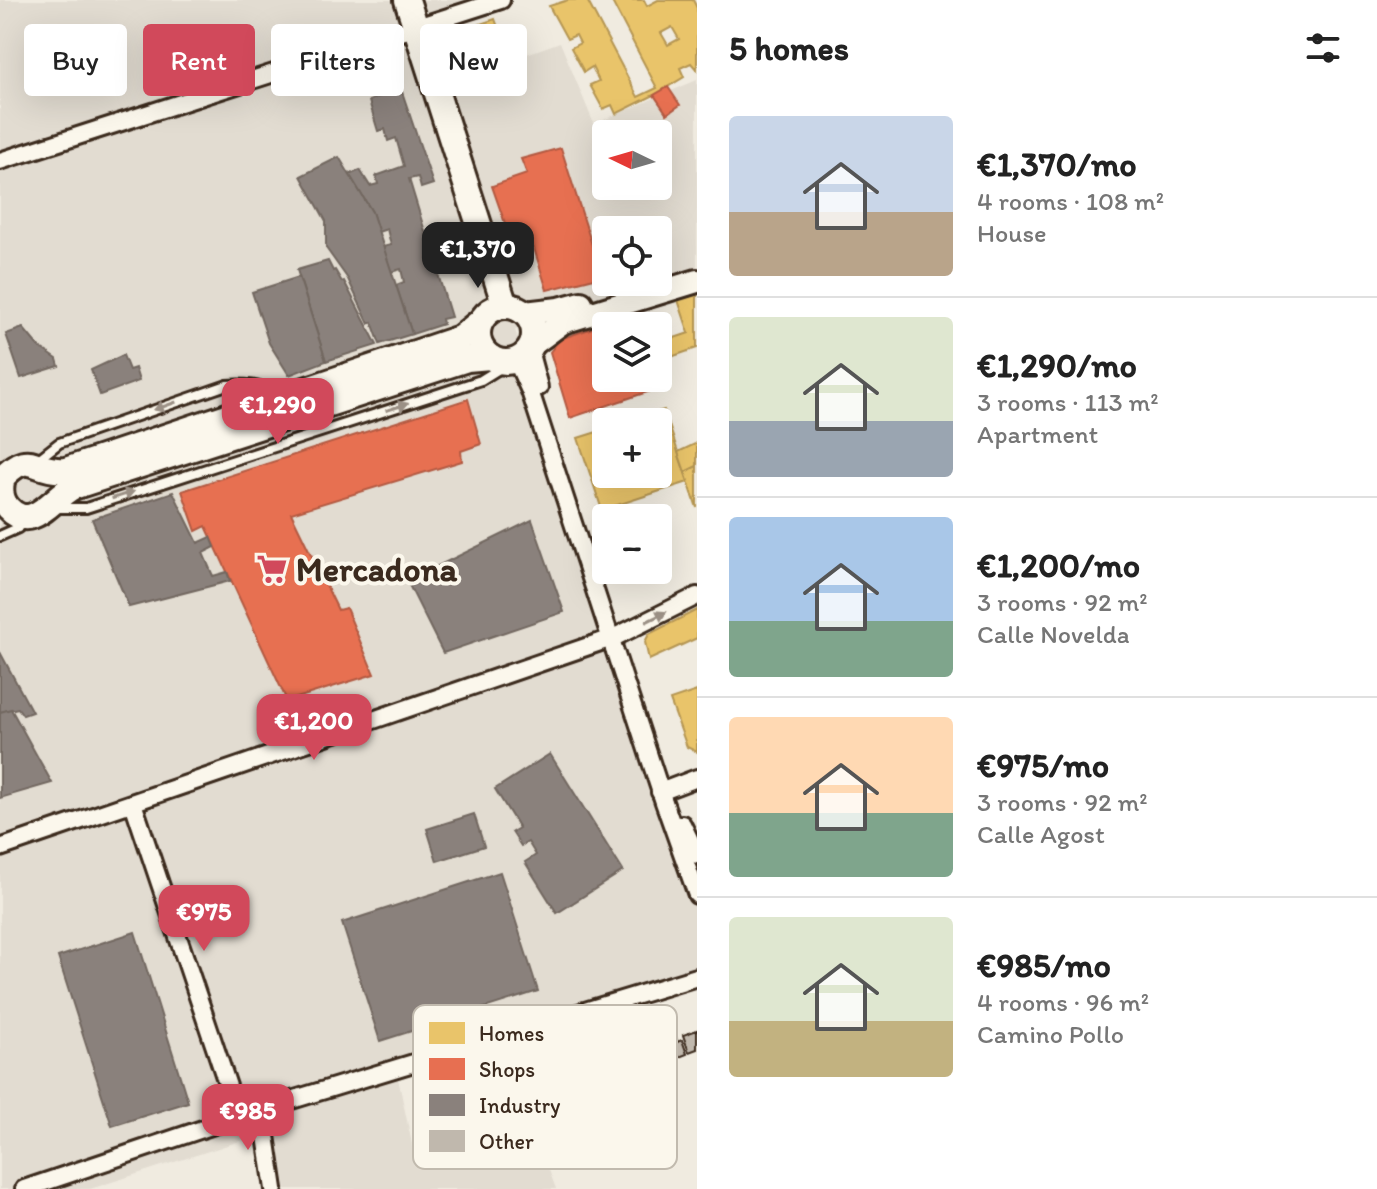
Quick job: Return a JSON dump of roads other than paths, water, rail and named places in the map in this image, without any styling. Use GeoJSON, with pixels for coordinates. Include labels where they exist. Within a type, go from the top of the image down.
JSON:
{"type":"FeatureCollection","features":[{"type":"Feature","properties":{"kind":"main road"},"geometry":{"type":"LineString","coordinates":[[407,0],[515,309],[533,327],[515,355]]}},
{"type":"Feature","properties":{"kind":"main road"},"geometry":{"type":"LineString","coordinates":[[16,470],[66,470],[460,338],[489,312],[515,309]]}},
{"type":"Feature","properties":{"kind":"main road"},"geometry":{"type":"LineString","coordinates":[[481,321],[479,343],[515,355]]}},
{"type":"Feature","properties":{"kind":"main road"},"geometry":{"type":"LineString","coordinates":[[28,510],[73,487],[467,359],[515,355]]}},
{"type":"Feature","properties":{"kind":"main road"},"geometry":{"type":"LineString","coordinates":[[16,470],[55,485],[28,510]]}},
{"type":"Feature","properties":{"kind":"main road"},"geometry":{"type":"LineString","coordinates":[[16,470],[1,496],[28,510]]}},
{"type":"Feature","properties":{"kind":"street"},"geometry":{"type":"LineString","coordinates":[[0,161],[501,0]]}},
{"type":"Feature","properties":{"kind":"street"},"geometry":{"type":"LineString","coordinates":[[672,274],[697,266]]}},
{"type":"Feature","properties":{"kind":"street"},"geometry":{"type":"LineString","coordinates":[[697,281],[563,322],[515,355],[615,637],[697,895]]}},
{"type":"Feature","properties":{"kind":"street"},"geometry":{"type":"LineString","coordinates":[[515,309],[559,309],[601,296]]}},
{"type":"Feature","properties":{"kind":"street"},"geometry":{"type":"LineString","coordinates":[[0,848],[615,637],[697,596]]}},
{"type":"Feature","properties":{"kind":"street"},"geometry":{"type":"LineString","coordinates":[[665,790],[697,778]]}},
{"type":"Feature","properties":{"kind":"street"},"geometry":{"type":"LineString","coordinates":[[665,790],[697,855]]}},
{"type":"Feature","properties":{"kind":"street"},"geometry":{"type":"LineString","coordinates":[[133,803],[238,1116]]}},
{"type":"Feature","properties":{"kind":"street"},"geometry":{"type":"LineString","coordinates":[[604,1005],[696,977]]}},
{"type":"Feature","properties":{"kind":"street"},"geometry":{"type":"LineString","coordinates":[[24,1189],[238,1116],[413,1063]]}},
{"type":"Feature","properties":{"kind":"street"},"geometry":{"type":"LineString","coordinates":[[262,1109],[274,1189]]}},
{"type":"Feature","properties":{"kind":"lane"},"geometry":{"type":"LineString","coordinates":[[0,536],[18,528],[28,510]]}},
{"type":"Feature","properties":{"kind":"place","name":"Mercadona"},"geometry":{"type":"Point","coordinates":[272,569]}}]}
